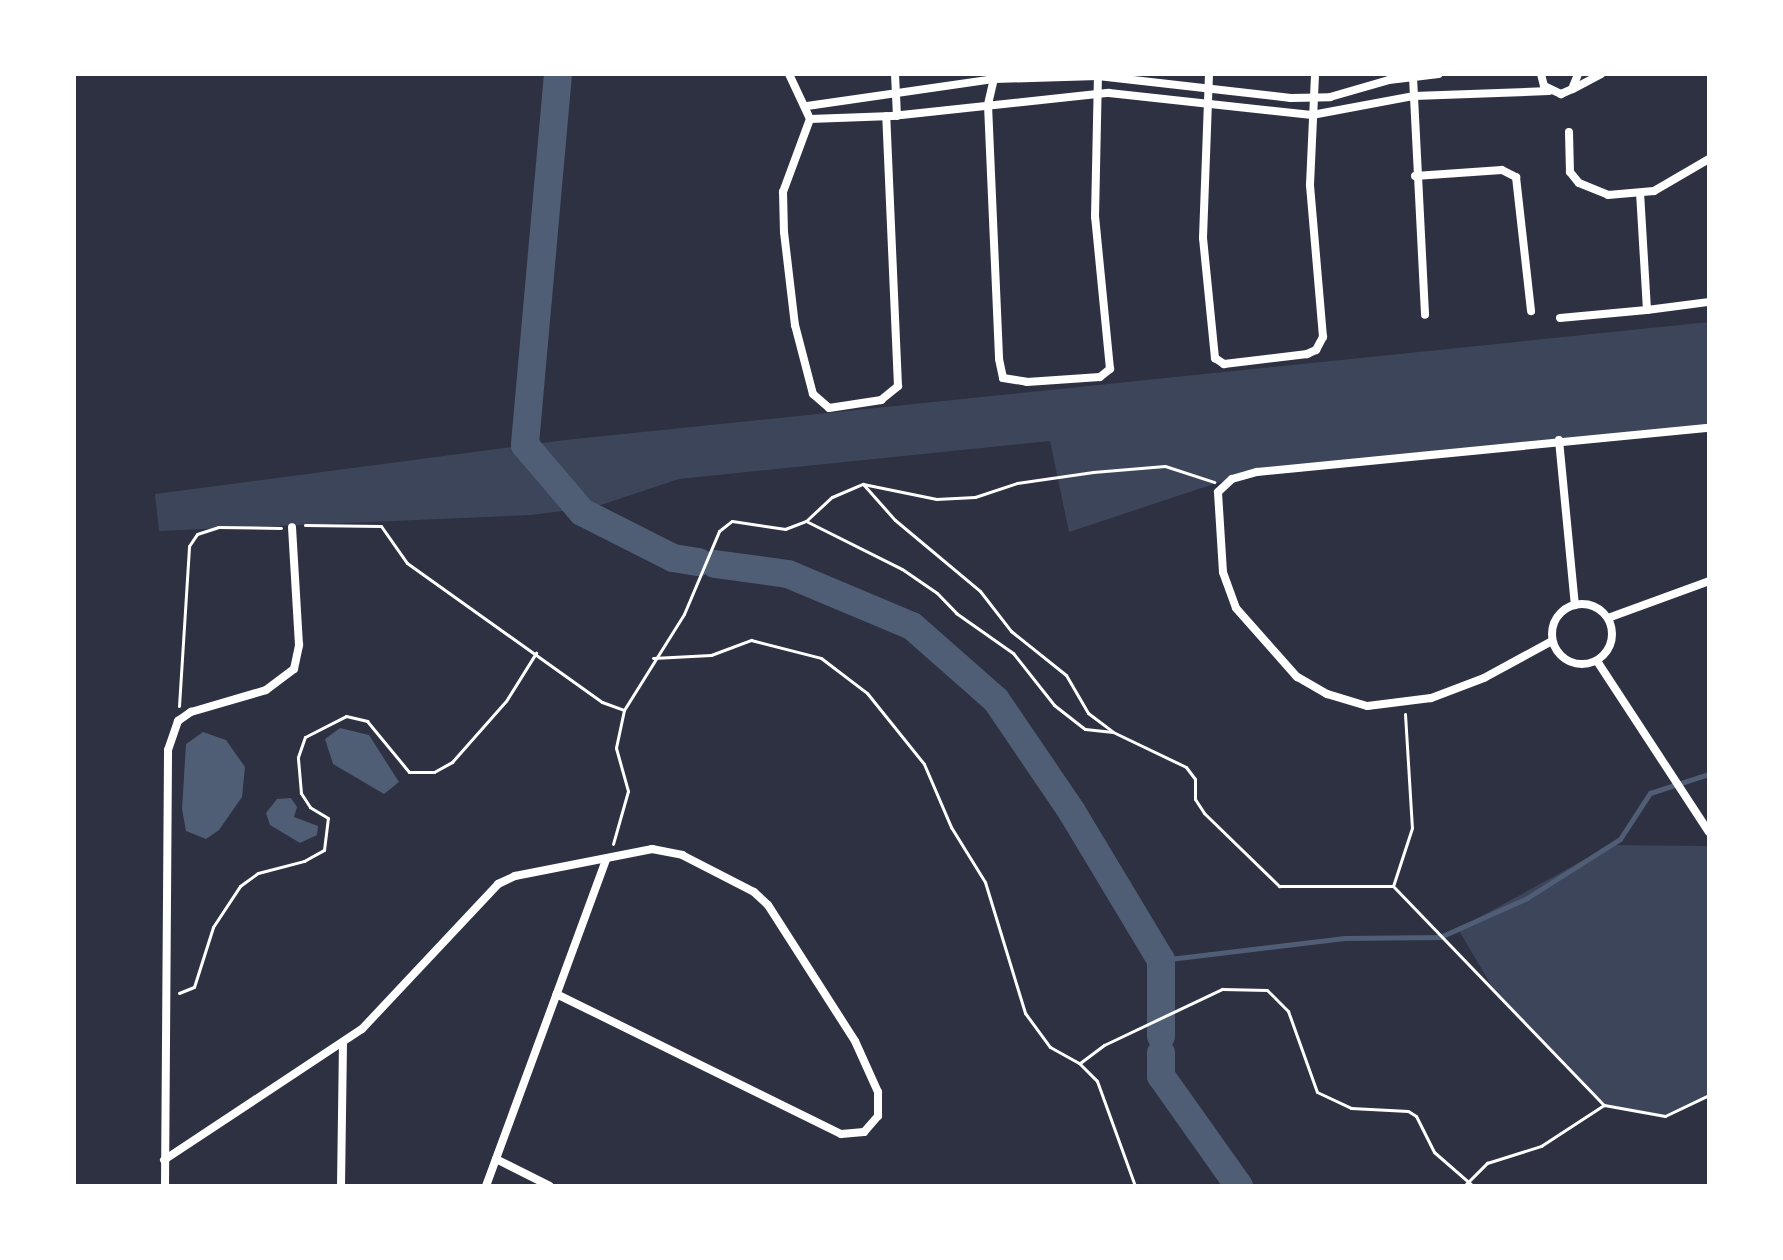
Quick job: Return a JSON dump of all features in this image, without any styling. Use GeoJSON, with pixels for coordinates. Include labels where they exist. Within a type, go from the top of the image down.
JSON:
{"type":"FeatureCollection","features":[{"type":"Feature","properties":{"kind":"street"},"geometry":{"type":"LineString","coordinates":[[789,74],[807,106],[810,119],[783,192],[784,232],[802,353],[813,394],[829,408],[881,400],[898,386],[886,116]]}},
{"type":"Feature","properties":{"kind":"street"},"geometry":{"type":"LineString","coordinates":[[895,74],[897,116]]}},
{"type":"Feature","properties":{"kind":"street"},"geometry":{"type":"LineString","coordinates":[[1209,74],[1203,238],[1215,358],[1224,364],[1307,354],[1323,337],[1310,185],[1315,74]]}},
{"type":"Feature","properties":{"kind":"street"},"geometry":{"type":"LineString","coordinates":[[807,106],[896,96],[995,77],[1098,75],[1209,91],[1314,97],[1439,74]]}},
{"type":"Feature","properties":{"kind":"street"},"geometry":{"type":"LineString","coordinates":[[1541,74],[1549,91]]}},
{"type":"Feature","properties":{"kind":"street"},"geometry":{"type":"LineString","coordinates":[[1572,89],[1578,74]]}},
{"type":"Feature","properties":{"kind":"street"},"geometry":{"type":"LineString","coordinates":[[810,119],[897,116],[1097,94],[1312,115],[1414,96],[1572,89],[1601,74]]}},
{"type":"Feature","properties":{"kind":"street"},"geometry":{"type":"LineString","coordinates":[[995,77],[988,105],[1003,378],[1010,382],[1092,378],[1110,369],[1095,217],[1098,75]]}},
{"type":"Feature","properties":{"kind":"street"},"geometry":{"type":"LineString","coordinates":[[1413,77],[1415,176],[1425,315]]}},
{"type":"Feature","properties":{"kind":"street"},"geometry":{"type":"LineString","coordinates":[[1569,132],[1567,162],[1579,183],[1608,195],[1640,193],[1676,181],[1709,159]]}},
{"type":"Feature","properties":{"kind":"street"},"geometry":{"type":"LineString","coordinates":[[1415,176],[1502,170],[1516,177],[1531,311]]}},
{"type":"Feature","properties":{"kind":"street"},"geometry":{"type":"LineString","coordinates":[[1640,193],[1647,310]]}},
{"type":"Feature","properties":{"kind":"street"},"geometry":{"type":"LineString","coordinates":[[1560,318],[1709,302]]}},
{"type":"Feature","properties":{"kind":"street"},"geometry":{"type":"LineString","coordinates":[[1552,641],[1565,660],[1587,664],[1597,661],[1611,642],[1608,618],[1590,605],[1575,605],[1559,614],[1552,641],[1471,684],[1406,703],[1367,706],[1327,694],[1297,677],[1261,639],[1225,586],[1216,502],[1223,487],[1257,472],[1559,440],[1709,428]]}},
{"type":"Feature","properties":{"kind":"street"},"geometry":{"type":"LineString","coordinates":[[1559,440],[1575,605]]}},
{"type":"Feature","properties":{"kind":"street"},"geometry":{"type":"LineString","coordinates":[[165,1186],[163,999],[166,764],[178,721],[201,708],[266,690],[294,669],[299,645],[292,527]]}},
{"type":"Feature","properties":{"kind":"street"},"geometry":{"type":"LineString","coordinates":[[1608,618],[1709,581]]}},
{"type":"Feature","properties":{"kind":"street"},"geometry":{"type":"LineString","coordinates":[[1597,661],[1709,832]]}},
{"type":"Feature","properties":{"kind":"street"},"geometry":{"type":"LineString","coordinates":[[164,1160],[343,1043],[393,1000],[498,884],[515,876],[665,849],[761,898],[855,1041],[878,1092],[878,1116],[864,1132],[841,1134],[557,994]]}},
{"type":"Feature","properties":{"kind":"street"},"geometry":{"type":"LineString","coordinates":[[486,1186],[606,859]]}},
{"type":"Feature","properties":{"kind":"street"},"geometry":{"type":"LineString","coordinates":[[341,1186],[343,1043]]}},
{"type":"Feature","properties":{"kind":"street"},"geometry":{"type":"LineString","coordinates":[[496,1159],[550,1186]]}},
{"type":"Feature","properties":{"kind":"path"},"geometry":{"type":"LineString","coordinates":[[606,859],[626,805],[626,777],[616,748],[624,710],[653,658],[684,614],[719,531],[732,521],[785,529],[806,521],[832,497],[863,484],[936,499],[975,497],[1017,483],[1165,466],[1199,473],[1223,487]]}},
{"type":"Feature","properties":{"kind":"path"},"geometry":{"type":"LineString","coordinates":[[863,484],[895,520],[980,591],[1011,631],[1066,675],[1088,713],[1113,732],[1186,767],[1195,779],[1195,799],[1204,813],[1279,886],[1393,886],[1604,1105],[1665,1116],[1709,1095]]}},
{"type":"Feature","properties":{"kind":"path"},"geometry":{"type":"LineString","coordinates":[[806,521],[902,569],[1013,653],[1054,705],[1085,729],[1113,732]]}},
{"type":"Feature","properties":{"kind":"path"},"geometry":{"type":"LineString","coordinates":[[178,721],[189,546],[197,534],[218,527],[381,526],[407,563],[602,702],[624,710]]}},
{"type":"Feature","properties":{"kind":"path"},"geometry":{"type":"LineString","coordinates":[[653,658],[711,655],[751,640],[821,658],[867,693],[924,764],[951,827],[985,882],[1025,1013],[1050,1047],[1079,1063],[1097,1081],[1135,1186]]}},
{"type":"Feature","properties":{"kind":"path"},"geometry":{"type":"LineString","coordinates":[[163,999],[194,987],[213,927],[240,886],[258,873],[324,850],[328,818],[310,807],[301,793],[298,757],[305,737],[346,716],[367,721],[409,772],[434,772],[452,762],[506,701],[536,653]]}},
{"type":"Feature","properties":{"kind":"path"},"geometry":{"type":"LineString","coordinates":[[1393,886],[1412,828],[1403,735],[1406,703]]}},
{"type":"Feature","properties":{"kind":"path"},"geometry":{"type":"LineString","coordinates":[[1079,1063],[1104,1045],[1236,985],[1267,990],[1288,1011],[1317,1092],[1351,1108],[1408,1111],[1416,1116],[1434,1152],[1473,1186]]}},
{"type":"Feature","properties":{"kind":"path"},"geometry":{"type":"LineString","coordinates":[[1464,1186],[1487,1163],[1541,1146],[1604,1105]]}},
{"type":"Feature","properties":{"kind":"shaded area"},"geometry":{"type":"Polygon","coordinates":[[[1709,322],[1709,429],[1238,476],[1069,532],[1050,441],[679,479],[595,507],[531,515],[159,531],[155,494],[565,440],[1709,322]]]}},
{"type":"Feature","properties":{"kind":"shaded area"},"geometry":{"type":"Polygon","coordinates":[[[340,728],[369,735],[399,782],[384,794],[333,764],[325,739],[340,728]]]}},
{"type":"Feature","properties":{"kind":"shaded area"},"geometry":{"type":"Polygon","coordinates":[[[203,732],[226,740],[245,767],[242,797],[219,830],[206,839],[186,831],[182,809],[186,744],[203,732]]]}},
{"type":"Feature","properties":{"kind":"shaded area"},"geometry":{"type":"Polygon","coordinates":[[[291,798],[297,807],[294,817],[318,826],[317,835],[300,843],[270,825],[266,813],[277,799],[291,798]]]}},
{"type":"Feature","properties":{"kind":"shaded area"},"geometry":{"type":"Polygon","coordinates":[[[1611,845],[1709,846],[1709,1095],[1665,1116],[1604,1105],[1491,985],[1458,929],[1611,845]]]}},
{"type":"Feature","properties":{"kind":"waterway"},"geometry":{"type":"LineString","coordinates":[[558,74],[525,445],[582,512],[673,558],[699,562]]}},
{"type":"Feature","properties":{"kind":"waterway"},"geometry":{"type":"LineString","coordinates":[[715,564],[788,574],[912,626],[996,700],[1072,812],[1161,960],[1161,1036]]}},
{"type":"Feature","properties":{"kind":"waterway"},"geometry":{"type":"LineString","coordinates":[[1161,960],[1345,938],[1440,937],[1527,898],[1620,839],[1650,793],[1709,774]]}},
{"type":"Feature","properties":{"kind":"waterway"},"geometry":{"type":"LineString","coordinates":[[1161,1053],[1161,1076],[1239,1186]]}}]}
